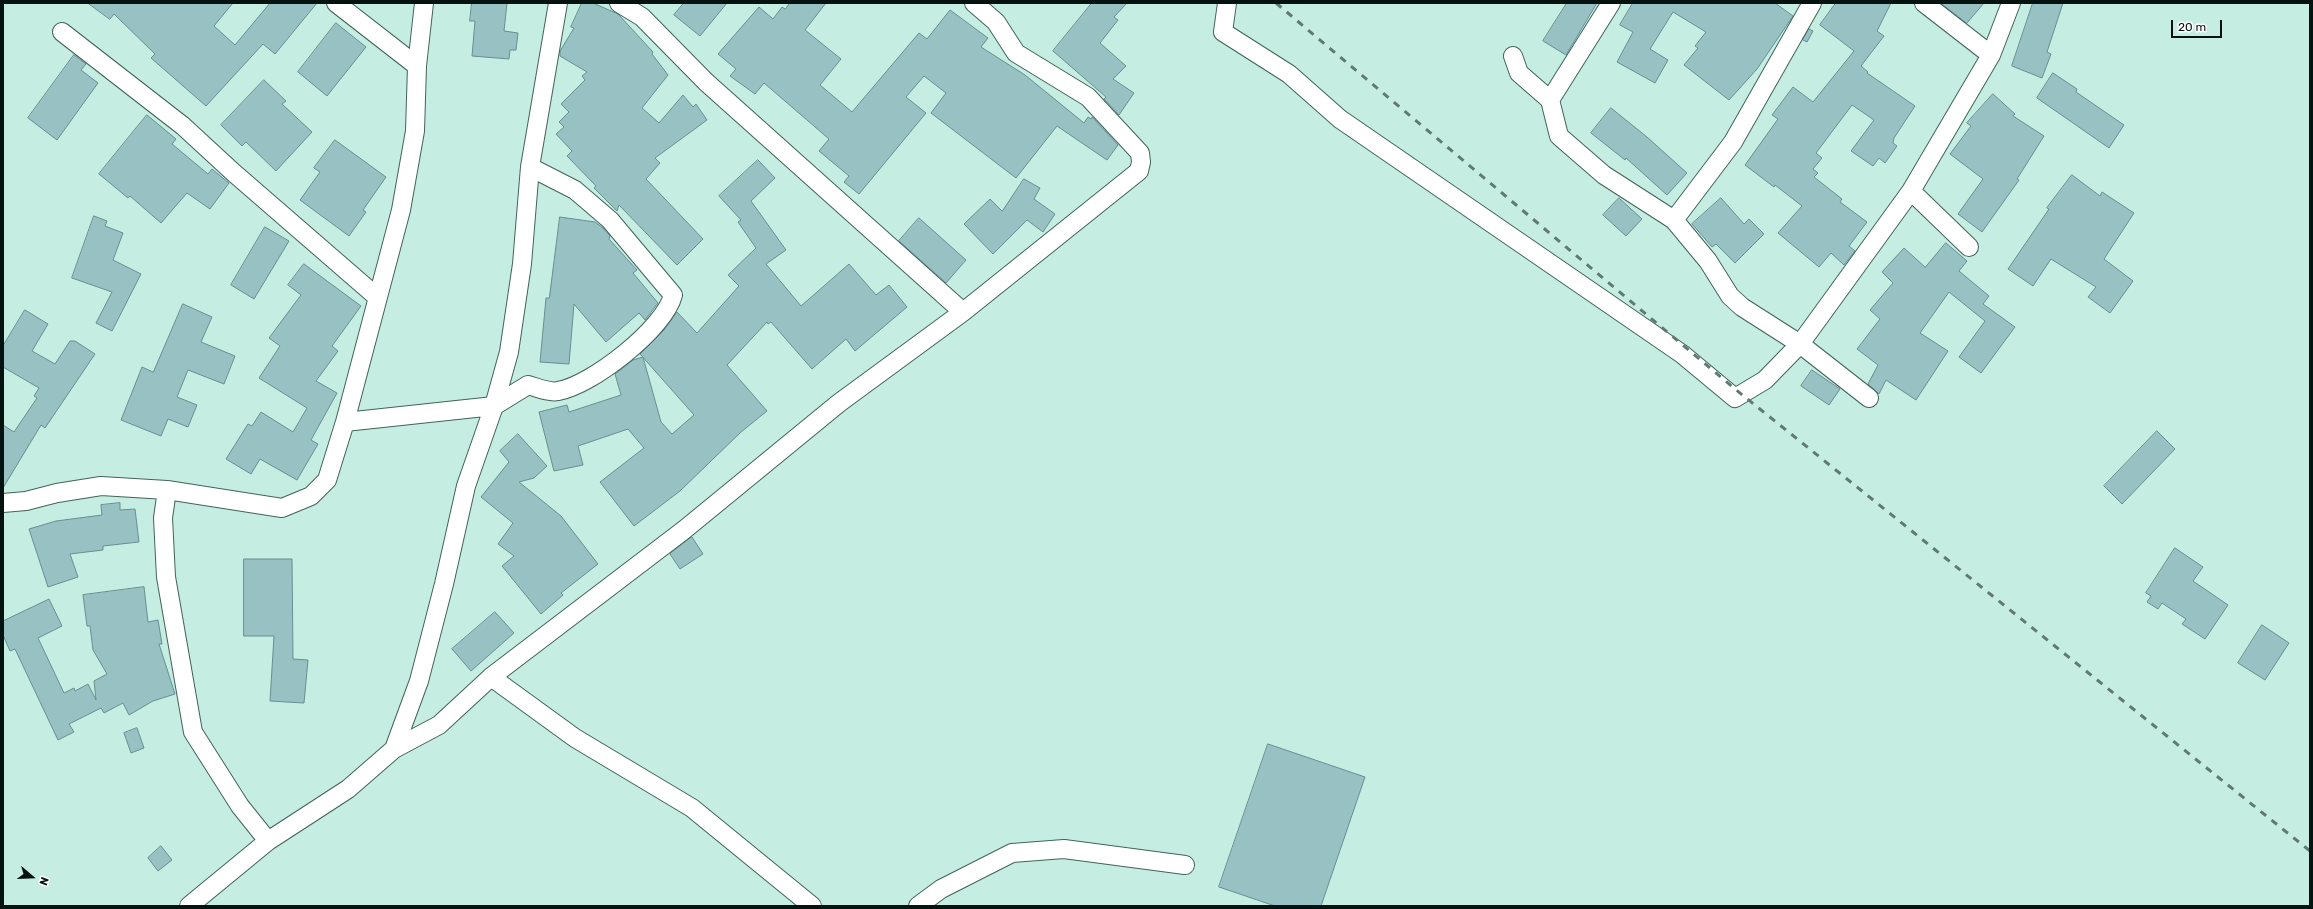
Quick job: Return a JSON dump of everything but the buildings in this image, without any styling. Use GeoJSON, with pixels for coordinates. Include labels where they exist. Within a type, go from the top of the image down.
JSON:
{"type":"FeatureCollection","features":[{"type":"Feature","properties":{"kind":"street"},"geometry":{"type":"LineString","coordinates":[[336,3],[417,66]]}},
{"type":"Feature","properties":{"kind":"street"},"geometry":{"type":"LineString","coordinates":[[3,503],[26,501],[57,493],[101,486],[167,490],[282,508],[297,504],[311,496],[327,480],[346,422],[377,297],[401,210],[415,131],[417,66],[424,3]]}},
{"type":"Feature","properties":{"kind":"street"},"geometry":{"type":"LineString","coordinates":[[394,749],[419,681],[444,584],[466,486],[494,406],[509,352],[522,264],[530,167],[558,3]]}},
{"type":"Feature","properties":{"kind":"street"},"geometry":{"type":"LineString","coordinates":[[619,3],[642,17],[706,82],[963,312]]}},
{"type":"Feature","properties":{"kind":"street"},"geometry":{"type":"LineString","coordinates":[[189,906],[268,841],[348,788],[394,749],[439,725],[491,677],[684,530],[839,403],[963,312],[1139,172],[1141,162],[1140,153],[1088,97],[1016,53],[996,22],[974,3]]}},
{"type":"Feature","properties":{"kind":"street"},"geometry":{"type":"LineString","coordinates":[[1227,3],[1223,32],[1289,74],[1340,119],[1682,354],[1734,398],[1765,380],[1800,344],[1911,191],[1991,55],[2011,3]]}},
{"type":"Feature","properties":{"kind":"street"},"geometry":{"type":"LineString","coordinates":[[1550,100],[1611,3]]}},
{"type":"Feature","properties":{"kind":"street"},"geometry":{"type":"LineString","coordinates":[[1674,220],[1733,142],[1812,3]]}},
{"type":"Feature","properties":{"kind":"street"},"geometry":{"type":"LineString","coordinates":[[1924,3],[1991,55]]}},
{"type":"Feature","properties":{"kind":"street"},"geometry":{"type":"LineString","coordinates":[[62,32],[183,126],[234,173],[377,297]]}},
{"type":"Feature","properties":{"kind":"street"},"geometry":{"type":"LineString","coordinates":[[1513,56],[1519,73],[1550,100],[1560,136],[1604,175],[1674,220],[1708,261],[1730,296],[1742,307],[1800,344],[1869,398]]}},
{"type":"Feature","properties":{"kind":"street"},"geometry":{"type":"LineString","coordinates":[[346,422],[494,406],[528,385],[557,392],[595,377],[643,337],[671,305],[673,295],[610,220],[576,190],[530,167]]}},
{"type":"Feature","properties":{"kind":"street"},"geometry":{"type":"LineString","coordinates":[[1911,191],[1969,247]]}},
{"type":"Feature","properties":{"kind":"street"},"geometry":{"type":"LineString","coordinates":[[167,490],[163,518],[166,578],[193,732],[240,806],[268,841]]}},
{"type":"Feature","properties":{"kind":"street"},"geometry":{"type":"LineString","coordinates":[[491,677],[575,738],[692,808],[812,906]]}},
{"type":"Feature","properties":{"kind":"street"},"geometry":{"type":"LineString","coordinates":[[918,906],[941,888],[1012,853],[1064,849],[1185,865]]}},
{"type":"Feature","properties":{"kind":"railway"},"geometry":{"type":"LineString","coordinates":[[1276,3],[1735,389],[2310,851]]}}]}
